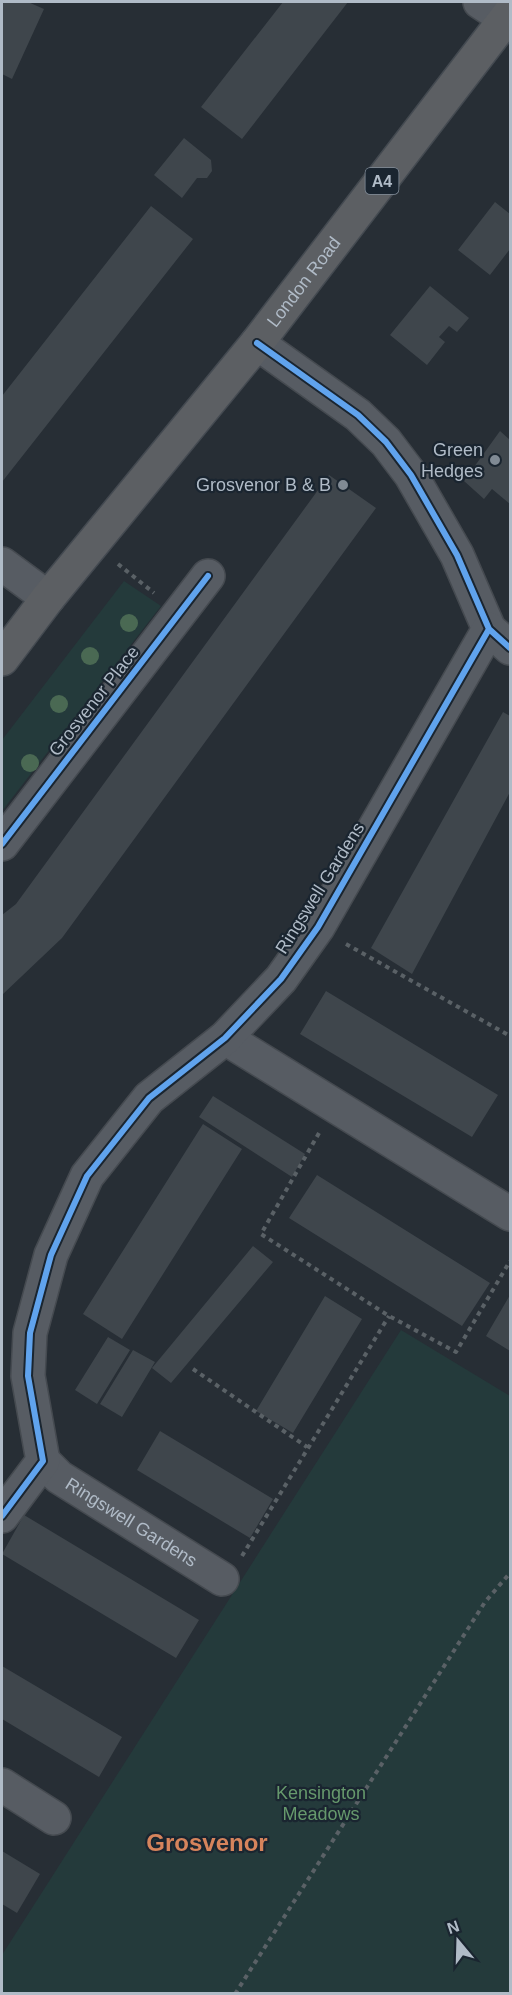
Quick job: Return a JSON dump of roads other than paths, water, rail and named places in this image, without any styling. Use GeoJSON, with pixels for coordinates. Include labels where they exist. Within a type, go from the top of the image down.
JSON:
{"type":"FeatureCollection","features":[{"type":"Feature","properties":{"kind":"highway","name":"London Road"},"geometry":{"type":"LineString","coordinates":[[2,659],[48,598],[257,343],[499,11]]}},
{"type":"Feature","properties":{"kind":"street"},"geometry":{"type":"LineString","coordinates":[[257,343],[358,415],[386,442],[411,475],[457,555],[500,638]]}},
{"type":"Feature","properties":{"kind":"street"},"geometry":{"type":"LineString","coordinates":[[2,564],[48,598]]}},
{"type":"Feature","properties":{"kind":"street","name":"Grosvenor Place"},"geometry":{"type":"LineString","coordinates":[[2,844],[208,576]]}},
{"type":"Feature","properties":{"kind":"street","name":"Ringswell Gardens"},"geometry":{"type":"LineString","coordinates":[[222,1579],[59,1477],[43,1461],[28,1376],[30,1333],[51,1255],[87,1176],[143,1107],[225,1038],[280,979],[318,927],[500,638]]}},
{"type":"Feature","properties":{"kind":"street"},"geometry":{"type":"LineString","coordinates":[[225,1038],[334,1106],[506,1201]]}},
{"type":"Feature","properties":{"kind":"street"},"geometry":{"type":"LineString","coordinates":[[2,1516],[43,1461]]}},
{"type":"Feature","properties":{"kind":"street"},"geometry":{"type":"LineString","coordinates":[[2,1785],[54,1818]]}},
{"type":"Feature","properties":{"kind":"place","name":"Green Hedges"},"geometry":{"type":"Point","coordinates":[495,460]}},
{"type":"Feature","properties":{"kind":"place","name":"Grosvenor B & B"},"geometry":{"type":"Point","coordinates":[343,485]}},
{"type":"Feature","properties":{"kind":"district","name":"Grosvenor"},"geometry":{"type":"Point","coordinates":[207,1843]}},
{"type":"Feature","properties":{"kind":"park label","name":"Kensington Meadows"},"geometry":{"type":"Point","coordinates":[321,1803]}}]}
